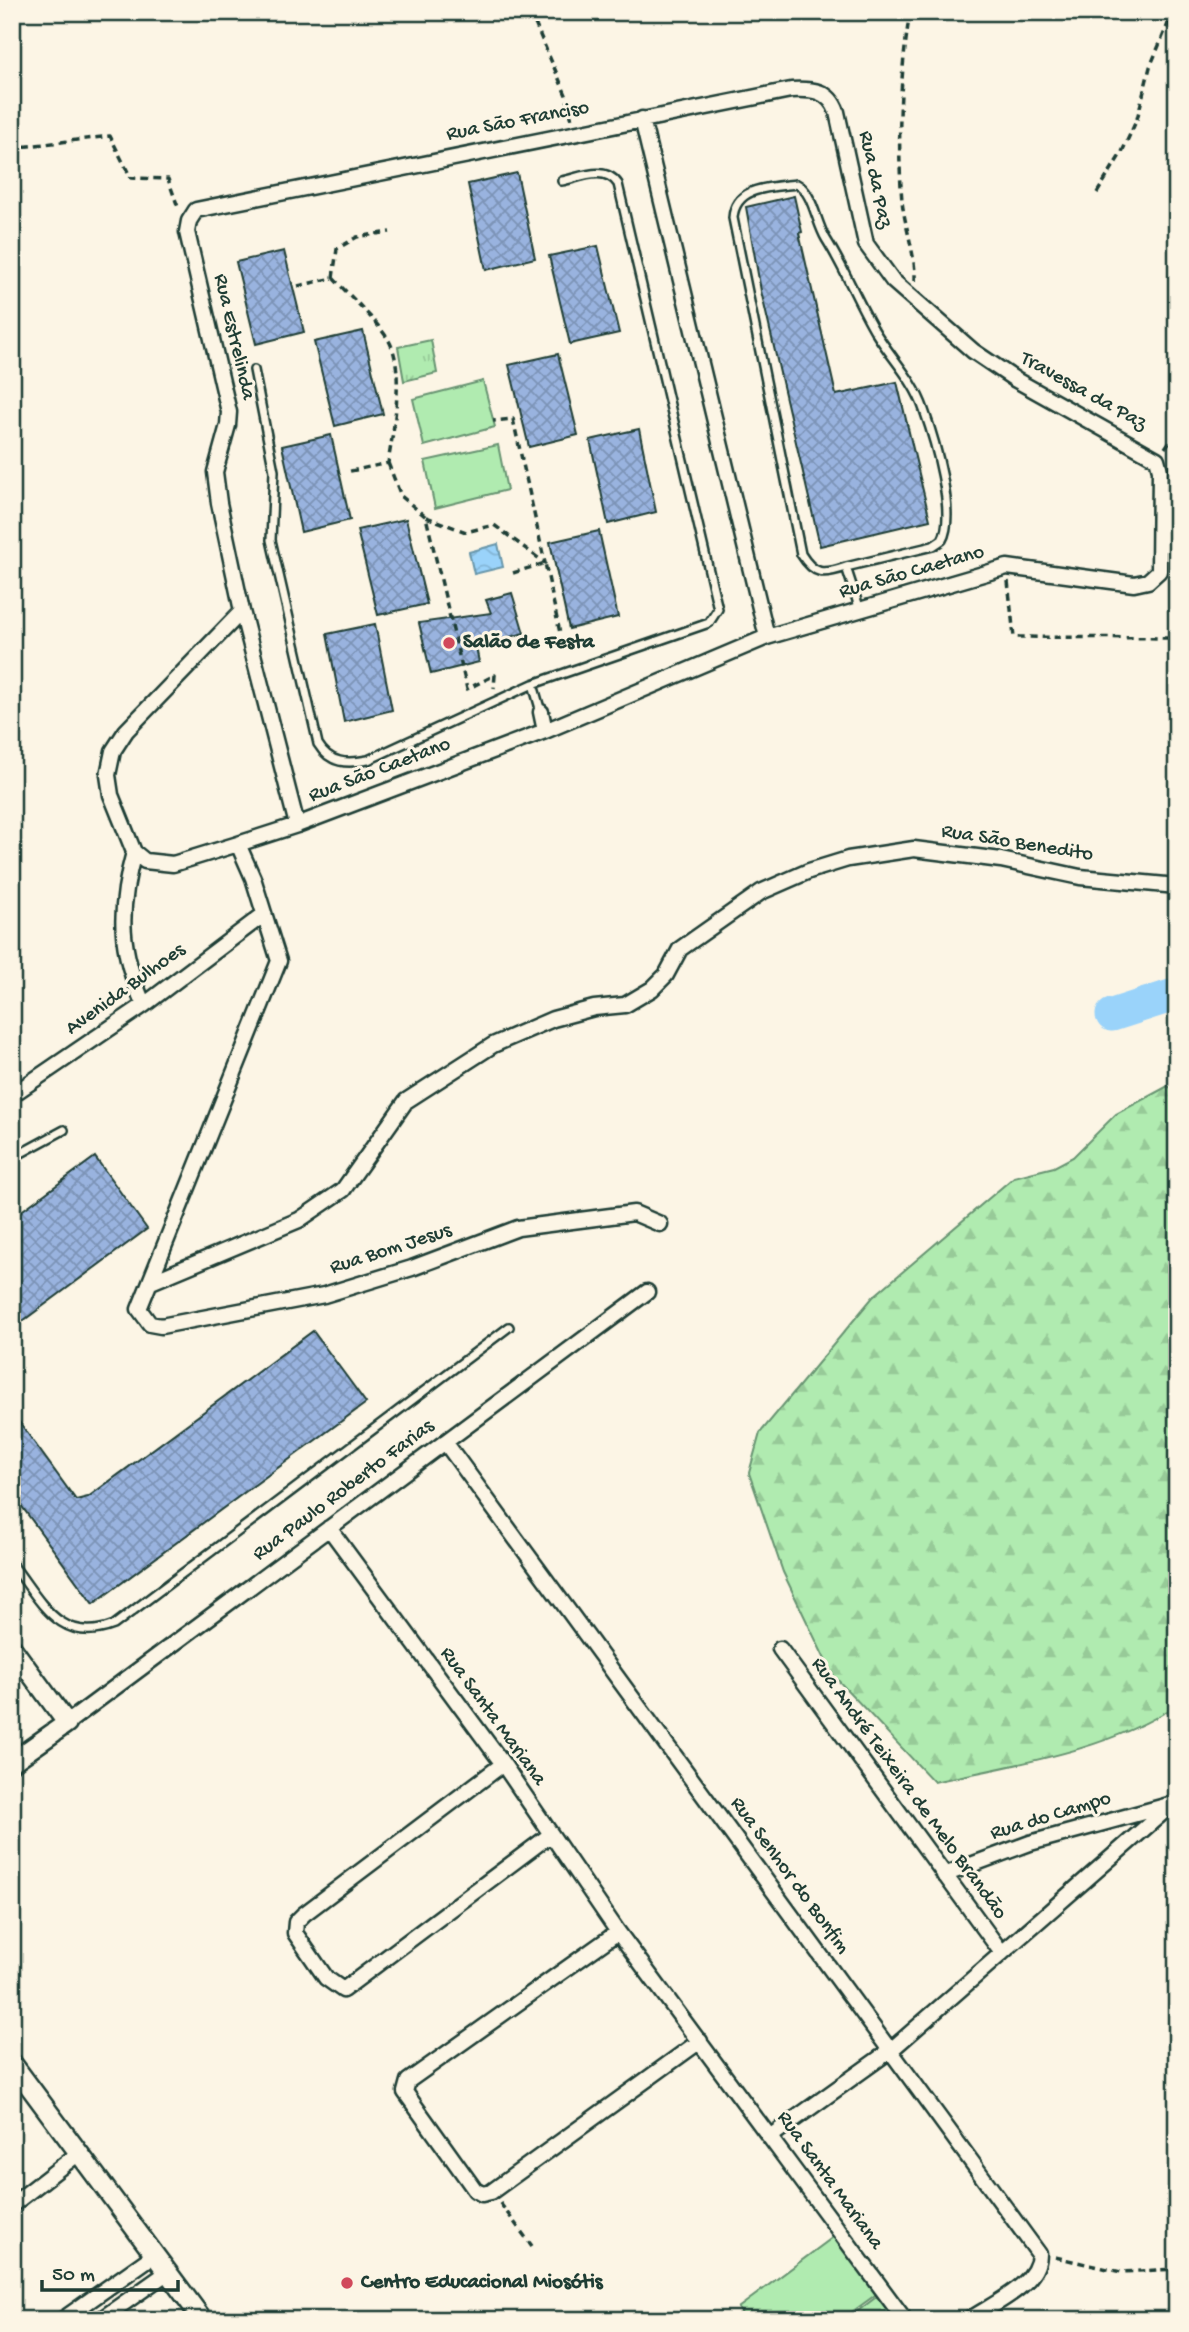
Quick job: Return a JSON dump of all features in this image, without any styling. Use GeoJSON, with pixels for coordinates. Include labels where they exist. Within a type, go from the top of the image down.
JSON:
{"type":"FeatureCollection","features":[{"type":"Feature","properties":{"kind":"street","name":"Rua São Franciso"},"geometry":{"type":"LineString","coordinates":[[187,232],[189,221],[196,210],[209,206],[791,90],[811,89],[833,100]]}},
{"type":"Feature","properties":{"kind":"street","name":"Rua da Paz"},"geometry":{"type":"LineString","coordinates":[[833,100],[866,244],[893,281],[973,351]]}},
{"type":"Feature","properties":{"kind":"street"},"geometry":{"type":"LineString","coordinates":[[642,119],[767,637]]}},
{"type":"Feature","properties":{"kind":"street","name":"Rua Estrelinda"},"geometry":{"type":"LineString","coordinates":[[187,232],[229,412],[215,472],[242,611],[297,825]]}},
{"type":"Feature","properties":{"kind":"street","name":"Travessa da Paz"},"geometry":{"type":"LineString","coordinates":[[973,351],[1064,408],[1145,450],[1157,459],[1160,470],[1161,559],[1159,571],[1148,581],[1134,584],[1007,567]]}},
{"type":"Feature","properties":{"kind":"street","name":"Rua São Caetano"},"geometry":{"type":"LineString","coordinates":[[238,845],[545,731],[767,637],[1007,567]]}},
{"type":"Feature","properties":{"kind":"street"},"geometry":{"type":"LineString","coordinates":[[151,1282],[279,961],[262,915],[253,878],[238,845],[173,864],[145,861],[134,852],[111,795],[108,775],[113,751],[126,731],[242,611]]}},
{"type":"Feature","properties":{"kind":"street"},"geometry":{"type":"LineString","coordinates":[[541,712],[545,731]]}},
{"type":"Feature","properties":{"kind":"street","name":"Rua São Benedito"},"geometry":{"type":"LineString","coordinates":[[151,1282],[299,1220],[343,1190],[406,1101],[493,1045],[553,1019],[594,1008],[625,1005],[634,1000],[652,989],[666,975],[680,949],[761,892],[809,871],[848,859],[914,849],[1001,860],[1080,877],[1177,886]]}},
{"type":"Feature","properties":{"kind":"street"},"geometry":{"type":"LineString","coordinates":[[134,852],[123,892],[122,923],[125,953],[144,1005]]}},
{"type":"Feature","properties":{"kind":"street","name":"Avenida Bulhoes"},"geometry":{"type":"LineString","coordinates":[[12,1095],[144,1005],[262,915]]}},
{"type":"Feature","properties":{"kind":"street","name":"Rua Bom Jesus"},"geometry":{"type":"LineString","coordinates":[[151,1282],[139,1309],[150,1324],[161,1326],[324,1294],[412,1268],[518,1228],[634,1213],[660,1224]]}},
{"type":"Feature","properties":{"kind":"street","name":"Rua Paulo Roberto Farias"},"geometry":{"type":"LineString","coordinates":[[67,1723],[647,1292]]}},
{"type":"Feature","properties":{"kind":"street","name":"Rua Senhor do Bonfim"},"geometry":{"type":"LineString","coordinates":[[445,1442],[1039,2254]]}},
{"type":"Feature","properties":{"kind":"street","name":"Rua Santa Mariana"},"geometry":{"type":"LineString","coordinates":[[329,1528],[503,1764],[618,1932],[905,2320]]}},
{"type":"Feature","properties":{"kind":"street"},"geometry":{"type":"LineString","coordinates":[[12,1648],[67,1723],[12,1762]]}},
{"type":"Feature","properties":{"kind":"street","name":"Rua André Teixeira de Melo Brandão"},"geometry":{"type":"LineString","coordinates":[[780,1649],[1002,1953]]}},
{"type":"Feature","properties":{"kind":"street"},"geometry":{"type":"LineString","coordinates":[[503,1764],[304,1914],[296,1922],[295,1933],[326,1978],[343,1990],[550,1835]]}},
{"type":"Feature","properties":{"kind":"street","name":"Rua do Campo"},"geometry":{"type":"LineString","coordinates":[[771,2136],[891,2050],[1175,1802]]}},
{"type":"Feature","properties":{"kind":"street","name":"Rua do Campo"},"geometry":{"type":"LineString","coordinates":[[943,1875],[1030,1843],[1175,1802]]}},
{"type":"Feature","properties":{"kind":"street"},"geometry":{"type":"LineString","coordinates":[[618,1932],[413,2075],[405,2092],[475,2190],[482,2194],[491,2192],[700,2041]]}},
{"type":"Feature","properties":{"kind":"street"},"geometry":{"type":"LineString","coordinates":[[12,2063],[203,2320]]}},
{"type":"Feature","properties":{"kind":"street"},"geometry":{"type":"LineString","coordinates":[[12,2205],[79,2153]]}},
{"type":"Feature","properties":{"kind":"street"},"geometry":{"type":"LineString","coordinates":[[969,2320],[1028,2279],[1039,2262],[1039,2254]]}},
{"type":"Feature","properties":{"kind":"street"},"geometry":{"type":"LineString","coordinates":[[62,2320],[155,2255]]}},
{"type":"Feature","properties":{"kind":"street"},"geometry":{"type":"LineString","coordinates":[[100,2320],[168,2272]]}},
{"type":"Feature","properties":{"kind":"lane"},"geometry":{"type":"LineString","coordinates":[[254,370],[274,471],[271,540],[318,744],[323,753],[337,761],[351,764],[368,760],[533,684],[709,623],[718,609],[618,184],[613,177],[604,174],[562,181]]}},
{"type":"Feature","properties":{"kind":"lane"},"geometry":{"type":"LineString","coordinates":[[797,184],[805,190],[816,223],[849,277],[874,330],[912,383],[925,410],[943,480],[946,521],[942,540],[933,546],[846,567],[825,574],[818,572],[810,568],[802,554],[733,218],[735,204],[741,197],[755,190],[797,184]]}},
{"type":"Feature","properties":{"kind":"lane"},"geometry":{"type":"LineString","coordinates":[[846,567],[860,610]]}},
{"type":"Feature","properties":{"kind":"lane"},"geometry":{"type":"LineString","coordinates":[[533,684],[541,712]]}},
{"type":"Feature","properties":{"kind":"lane"},"geometry":{"type":"LineString","coordinates":[[12,1158],[64,1130]]}},
{"type":"Feature","properties":{"kind":"lane"},"geometry":{"type":"LineString","coordinates":[[12,1564],[52,1615],[68,1628],[97,1632],[114,1626],[509,1327]]}},
{"type":"Feature","properties":{"kind":"path"},"geometry":{"type":"LineString","coordinates":[[530,12],[566,95],[575,132]]}},
{"type":"Feature","properties":{"kind":"path"},"geometry":{"type":"LineString","coordinates":[[910,12],[902,61],[900,167],[905,230],[915,272],[915,301]]}},
{"type":"Feature","properties":{"kind":"path"},"geometry":{"type":"LineString","coordinates":[[1097,193],[1122,152],[1137,119],[1150,67],[1173,12]]}},
{"type":"Feature","properties":{"kind":"path"},"geometry":{"type":"LineString","coordinates":[[12,148],[110,136],[131,178],[167,179],[187,232]]}},
{"type":"Feature","properties":{"kind":"path"},"geometry":{"type":"LineString","coordinates":[[390,232],[357,237],[337,249],[333,278],[389,341],[395,363],[397,403],[388,463],[401,496],[426,517],[466,532],[494,525],[545,563]]}},
{"type":"Feature","properties":{"kind":"path"},"geometry":{"type":"LineString","coordinates":[[298,286],[333,278]]}},
{"type":"Feature","properties":{"kind":"path"},"geometry":{"type":"LineString","coordinates":[[493,421],[513,419],[560,633]]}},
{"type":"Feature","properties":{"kind":"path"},"geometry":{"type":"LineString","coordinates":[[346,472],[388,463]]}},
{"type":"Feature","properties":{"kind":"path"},"geometry":{"type":"LineString","coordinates":[[426,517],[467,689],[495,675],[492,703]]}},
{"type":"Feature","properties":{"kind":"path"},"geometry":{"type":"LineString","coordinates":[[513,573],[545,563]]}},
{"type":"Feature","properties":{"kind":"path"},"geometry":{"type":"LineString","coordinates":[[1007,567],[1014,637],[1177,638]]}},
{"type":"Feature","properties":{"kind":"path"},"geometry":{"type":"LineString","coordinates":[[491,2192],[532,2246]]}},
{"type":"Feature","properties":{"kind":"path"},"geometry":{"type":"LineString","coordinates":[[1039,2254],[1121,2272],[1177,2269]]}},
{"type":"Feature","properties":{"kind":"green space"},"geometry":{"type":"Polygon","coordinates":[[[431,340],[437,373],[404,381],[398,347],[431,340]]]}},
{"type":"Feature","properties":{"kind":"green space"},"geometry":{"type":"Polygon","coordinates":[[[483,381],[495,427],[424,446],[413,399],[483,381]]]}},
{"type":"Feature","properties":{"kind":"green space"},"geometry":{"type":"Polygon","coordinates":[[[498,445],[507,490],[435,508],[425,461],[498,445]]]}},
{"type":"Feature","properties":{"kind":"green space"},"geometry":{"type":"Polygon","coordinates":[[[1168,1086],[1177,1092],[1177,1705],[1149,1721],[1090,1745],[1028,1762],[934,1782],[832,1674],[783,1572],[749,1473],[760,1433],[873,1297],[1014,1177],[1054,1167],[1073,1157],[1116,1114],[1168,1086]]]}},
{"type":"Feature","properties":{"kind":"green space"},"geometry":{"type":"Polygon","coordinates":[[[840,2232],[882,2290],[841,2320],[746,2320],[738,2308],[840,2232]]]}},
{"type":"Feature","properties":{"kind":"green space"},"geometry":{"type":"Polygon","coordinates":[[[883,2292],[904,2320],[846,2320],[883,2292]]]}},
{"type":"Feature","properties":{"kind":"water"},"geometry":{"type":"Polygon","coordinates":[[[498,544],[503,567],[474,574],[469,552],[498,544]]]}},
{"type":"Feature","properties":{"kind":"building"},"geometry":{"type":"Polygon","coordinates":[[[517,173],[535,258],[486,270],[468,184],[517,173]]]}},
{"type":"Feature","properties":{"kind":"building"},"geometry":{"type":"Polygon","coordinates":[[[794,196],[802,232],[799,233],[836,395],[897,382],[930,520],[820,546],[761,291],[746,207],[794,196]]]}},
{"type":"Feature","properties":{"kind":"building"},"geometry":{"type":"Polygon","coordinates":[[[598,246],[619,333],[570,344],[549,256],[598,246]]]}},
{"type":"Feature","properties":{"kind":"building"},"geometry":{"type":"Polygon","coordinates":[[[284,251],[304,332],[256,344],[236,262],[284,251]]]}},
{"type":"Feature","properties":{"kind":"building"},"geometry":{"type":"Polygon","coordinates":[[[363,331],[383,414],[335,426],[314,342],[363,331]]]}},
{"type":"Feature","properties":{"kind":"building"},"geometry":{"type":"Polygon","coordinates":[[[558,354],[578,435],[529,447],[509,365],[558,354]]]}},
{"type":"Feature","properties":{"kind":"building"},"geometry":{"type":"Polygon","coordinates":[[[639,429],[656,512],[608,524],[590,440],[639,429]]]}},
{"type":"Feature","properties":{"kind":"building"},"geometry":{"type":"Polygon","coordinates":[[[331,435],[350,520],[301,532],[282,446],[331,435]]]}},
{"type":"Feature","properties":{"kind":"building"},"geometry":{"type":"Polygon","coordinates":[[[406,519],[427,604],[378,615],[357,530],[406,519]]]}},
{"type":"Feature","properties":{"kind":"building"},"geometry":{"type":"Polygon","coordinates":[[[599,531],[618,617],[569,629],[550,542],[599,531]]]}},
{"type":"Feature","properties":{"kind":"building"},"geometry":{"type":"Polygon","coordinates":[[[512,593],[524,633],[476,647],[479,662],[431,674],[419,623],[491,613],[486,600],[512,593]]]}},
{"type":"Feature","properties":{"kind":"building"},"geometry":{"type":"Polygon","coordinates":[[[375,624],[392,710],[344,722],[327,634],[375,624]]]}},
{"type":"Feature","properties":{"kind":"building"},"geometry":{"type":"Polygon","coordinates":[[[95,1157],[147,1229],[12,1329],[12,1218],[95,1157]]]}},
{"type":"Feature","properties":{"kind":"building"},"geometry":{"type":"Polygon","coordinates":[[[313,1331],[366,1403],[93,1604],[12,1493],[12,1412],[76,1500],[88,1497],[313,1331]]]}},
{"type":"Feature","properties":{"kind":"waterway"},"geometry":{"type":"LineString","coordinates":[[1112,1015],[1177,994]]}},
{"type":"Feature","properties":{"kind":"place","name":"Salão de Festa"},"geometry":{"type":"Point","coordinates":[449,643]}},
{"type":"Feature","properties":{"kind":"place","name":"Centro Educacional Miosótis"},"geometry":{"type":"Point","coordinates":[347,2283]}}]}
